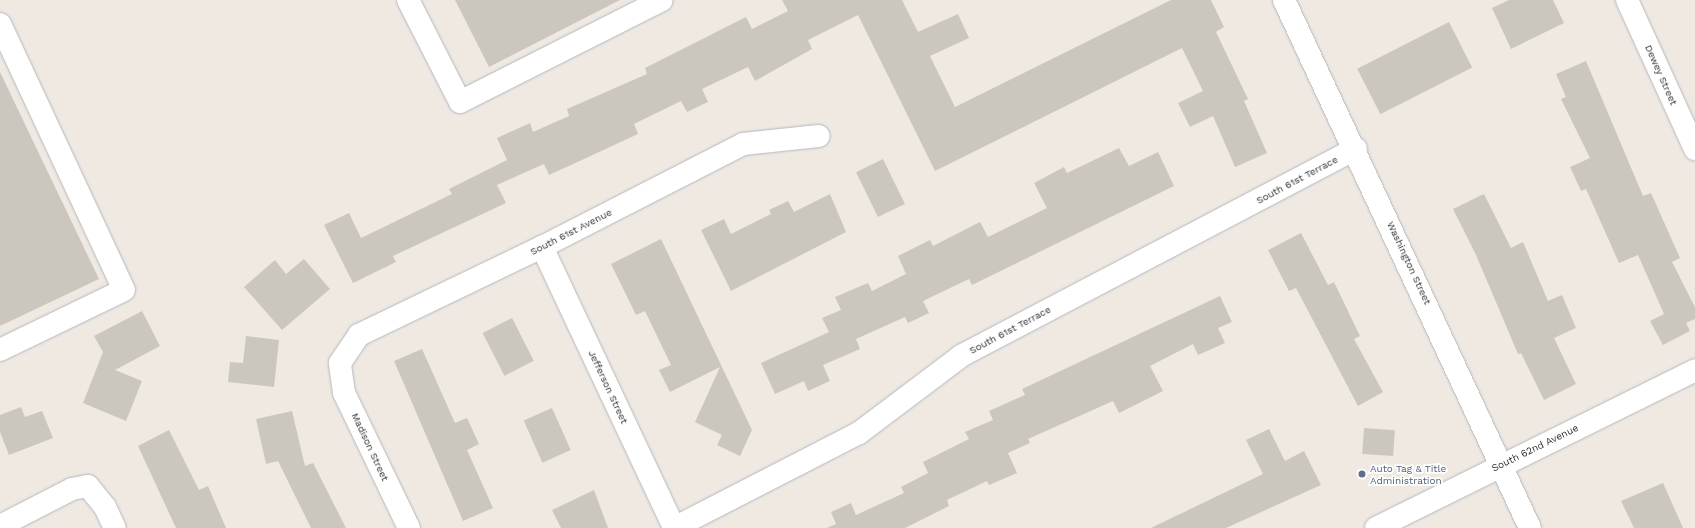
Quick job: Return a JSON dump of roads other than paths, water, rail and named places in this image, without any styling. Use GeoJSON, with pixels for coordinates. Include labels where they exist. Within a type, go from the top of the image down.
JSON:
{"type":"FeatureCollection","features":[{"type":"Feature","properties":{"kind":"street"},"geometry":{"type":"LineString","coordinates":[[408,0],[460,102],[662,0]]}},
{"type":"Feature","properties":{"kind":"street","name":"Washington Street"},"geometry":{"type":"LineString","coordinates":[[1284,0],[1356,149],[1502,464],[1530,528]]}},
{"type":"Feature","properties":{"kind":"street","name":"Dewey Street"},"geometry":{"type":"LineString","coordinates":[[1627,0],[1695,149]]}},
{"type":"Feature","properties":{"kind":"street"},"geometry":{"type":"LineString","coordinates":[[0,24],[124,290],[0,350]]}},
{"type":"Feature","properties":{"kind":"street","name":"South 61st Avenue"},"geometry":{"type":"LineString","coordinates":[[340,363],[359,334],[542,247],[743,144],[819,136]]}},
{"type":"Feature","properties":{"kind":"street","name":"South 61st Terrace"},"geometry":{"type":"LineString","coordinates":[[674,528],[859,434],[961,356],[1356,149]]}},
{"type":"Feature","properties":{"kind":"street","name":"Jefferson Street"},"geometry":{"type":"LineString","coordinates":[[542,247],[674,528]]}},
{"type":"Feature","properties":{"kind":"street","name":"Madison Street"},"geometry":{"type":"LineString","coordinates":[[340,363],[344,393],[409,528]]}},
{"type":"Feature","properties":{"kind":"street","name":"South 62nd Avenue"},"geometry":{"type":"LineString","coordinates":[[1376,528],[1502,464],[1695,370]]}},
{"type":"Feature","properties":{"kind":"street"},"geometry":{"type":"LineString","coordinates":[[0,526],[72,489],[88,486],[105,507],[115,528]]}},
{"type":"Feature","properties":{"kind":"place","name":"Auto Tag & Title Administration"},"geometry":{"type":"Point","coordinates":[1362,474]}}]}
